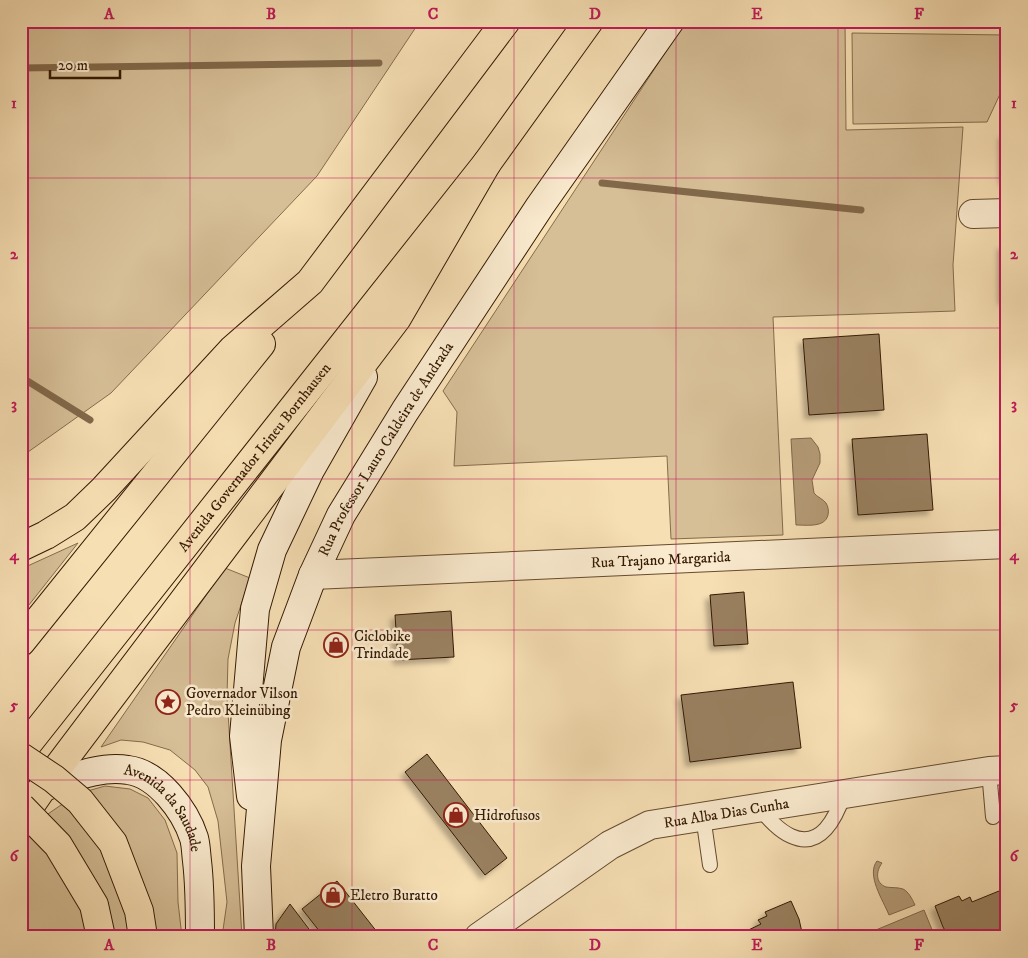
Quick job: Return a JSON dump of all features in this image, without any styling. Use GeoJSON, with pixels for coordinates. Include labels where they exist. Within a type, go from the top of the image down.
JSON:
{"type":"FeatureCollection","features":[{"type":"Feature","properties":{"kind":"main road"},"geometry":{"type":"LineString","coordinates":[[21,642],[310,282],[506,21]]}},
{"type":"Feature","properties":{"kind":"main road"},"geometry":{"type":"LineString","coordinates":[[257,849],[244,736],[255,609],[272,550],[310,470],[487,163],[589,21]]}},
{"type":"Feature","properties":{"kind":"main road","name":"Rua Professor Lauro Caldeira de Andrada"},"geometry":{"type":"LineString","coordinates":[[259,937],[257,849],[267,740],[286,647],[313,575],[341,515],[405,410],[540,206],[670,21]]}},
{"type":"Feature","properties":{"kind":"main road","name":"Avenida Governador Irineu Bornhausen"},"geometry":{"type":"LineString","coordinates":[[21,752],[487,163]]}},
{"type":"Feature","properties":{"kind":"main road"},"geometry":{"type":"LineString","coordinates":[[973,214],[1007,213]]}},
{"type":"Feature","properties":{"kind":"main road"},"geometry":{"type":"LineString","coordinates":[[21,547],[46,535],[75,517],[104,489],[233,350],[310,282]]}},
{"type":"Feature","properties":{"kind":"main road"},"geometry":{"type":"LineString","coordinates":[[21,819],[43,787],[397,318]]}},
{"type":"Feature","properties":{"kind":"main road","name":"Rua Trajano Margarida"},"geometry":{"type":"LineString","coordinates":[[313,575],[1007,544]]}},
{"type":"Feature","properties":{"kind":"main road"},"geometry":{"type":"LineString","coordinates":[[21,757],[54,779],[80,801],[113,843],[139,911],[143,937]]}},
{"type":"Feature","properties":{"kind":"main road","name":"Avenida da Saudade"},"geometry":{"type":"LineString","coordinates":[[43,787],[81,775],[106,770],[129,770],[149,777],[167,793],[182,812],[194,839],[198,877],[200,937]]}},
{"type":"Feature","properties":{"kind":"main road","name":"Rua Alba Dias Cunha"},"geometry":{"type":"LineString","coordinates":[[478,937],[610,845],[650,825],[998,771]]}},
{"type":"Feature","properties":{"kind":"main road"},"geometry":{"type":"LineString","coordinates":[[21,807],[58,845],[94,905],[101,937]]}},
{"type":"Feature","properties":{"kind":"lane"},"geometry":{"type":"LineString","coordinates":[[993,817],[998,771]]}},
{"type":"Feature","properties":{"kind":"lane"},"geometry":{"type":"LineString","coordinates":[[759,808],[775,825],[792,836],[808,839],[825,831],[838,811],[844,794]]}},
{"type":"Feature","properties":{"kind":"lane"},"geometry":{"type":"LineString","coordinates":[[703,816],[710,865]]}},
{"type":"Feature","properties":{"kind":"shaded area"},"geometry":{"type":"Polygon","coordinates":[[[21,21],[420,21],[317,176],[111,393],[21,457],[21,21]]]}},
{"type":"Feature","properties":{"kind":"shaded area"},"geometry":{"type":"Polygon","coordinates":[[[686,21],[845,21],[846,130],[963,127],[953,265],[955,311],[773,317],[783,535],[671,539],[667,456],[454,466],[457,412],[443,391],[686,21]]]}},
{"type":"Feature","properties":{"kind":"shaded area"},"geometry":{"type":"Polygon","coordinates":[[[852,33],[1007,35],[1007,79],[987,122],[853,124],[852,33]]]}},
{"type":"Feature","properties":{"kind":"shaded area"},"geometry":{"type":"Polygon","coordinates":[[[811,438],[818,447],[820,454],[820,463],[812,480],[814,493],[826,503],[828,513],[826,519],[819,524],[796,525],[791,439],[811,438]]]}},
{"type":"Feature","properties":{"kind":"shaded area"},"geometry":{"type":"Polygon","coordinates":[[[78,543],[21,615],[21,569],[78,543]]]}},
{"type":"Feature","properties":{"kind":"shaded area"},"geometry":{"type":"Polygon","coordinates":[[[225,568],[250,578],[235,623],[228,659],[227,696],[242,937],[222,937],[227,902],[218,821],[208,787],[195,770],[170,750],[143,742],[121,740],[101,747],[225,568]]]}},
{"type":"Feature","properties":{"kind":"shaded area"},"geometry":{"type":"Polygon","coordinates":[[[105,786],[130,789],[148,798],[165,820],[177,853],[178,902],[182,937],[21,937],[21,814],[45,816],[77,794],[105,786]]]}},
{"type":"Feature","properties":{"kind":"shaded area"},"geometry":{"type":"Polygon","coordinates":[[[877,861],[882,863],[878,873],[880,883],[886,887],[905,890],[915,905],[889,915],[874,880],[873,873],[877,861]]]}},
{"type":"Feature","properties":{"kind":"shaded area"},"geometry":{"type":"Polygon","coordinates":[[[924,910],[933,932],[921,937],[859,937],[924,910]]]}},
{"type":"Feature","properties":{"kind":"building"},"geometry":{"type":"Polygon","coordinates":[[[1003,134],[1007,134],[1007,180],[1004,180],[1003,134]]]}},
{"type":"Feature","properties":{"kind":"building"},"geometry":{"type":"Polygon","coordinates":[[[1002,245],[1007,245],[1007,300],[1003,300],[1002,245]]]}},
{"type":"Feature","properties":{"kind":"building"},"geometry":{"type":"Polygon","coordinates":[[[879,334],[884,410],[809,415],[803,339],[879,334]]]}},
{"type":"Feature","properties":{"kind":"building"},"geometry":{"type":"Polygon","coordinates":[[[927,434],[933,510],[858,515],[852,439],[927,434]]]}},
{"type":"Feature","properties":{"kind":"building"},"geometry":{"type":"Polygon","coordinates":[[[744,592],[748,644],[714,646],[710,595],[744,592]]]}},
{"type":"Feature","properties":{"kind":"building"},"geometry":{"type":"Polygon","coordinates":[[[451,611],[454,657],[398,660],[395,615],[451,611]]]}},
{"type":"Feature","properties":{"kind":"building"},"geometry":{"type":"Polygon","coordinates":[[[793,682],[801,748],[690,762],[681,695],[793,682]]]}},
{"type":"Feature","properties":{"kind":"building","name":"Hidrofusos"},"geometry":{"type":"Polygon","coordinates":[[[427,754],[507,858],[485,875],[405,772],[427,754]]]}},
{"type":"Feature","properties":{"kind":"building","name":"Eletro Buratto"},"geometry":{"type":"Polygon","coordinates":[[[337,881],[381,937],[324,937],[302,909],[337,881]]]}},
{"type":"Feature","properties":{"kind":"building"},"geometry":{"type":"Polygon","coordinates":[[[999,891],[1007,910],[1007,937],[949,937],[935,906],[959,896],[962,901],[970,897],[972,902],[999,891]]]}},
{"type":"Feature","properties":{"kind":"building"},"geometry":{"type":"Polygon","coordinates":[[[791,901],[799,919],[803,937],[734,937],[761,924],[758,920],[767,916],[765,912],[791,901]]]}},
{"type":"Feature","properties":{"kind":"building"},"geometry":{"type":"Polygon","coordinates":[[[290,904],[315,937],[275,937],[276,924],[290,904]]]}},
{"type":"Feature","properties":{"kind":"waterway"},"geometry":{"type":"LineString","coordinates":[[21,68],[379,63]]}},
{"type":"Feature","properties":{"kind":"waterway"},"geometry":{"type":"LineString","coordinates":[[602,183],[861,210]]}},
{"type":"Feature","properties":{"kind":"waterway"},"geometry":{"type":"LineString","coordinates":[[21,377],[90,420]]}},
{"type":"Feature","properties":{"kind":"place","name":"Ciclobike Trindade"},"geometry":{"type":"Point","coordinates":[336,645]}},
{"type":"Feature","properties":{"kind":"place","name":"Governador Vilson Pedro Kleinübing"},"geometry":{"type":"Point","coordinates":[168,702]}},
{"type":"Feature","properties":{"kind":"place","name":"Hidrofusos"},"geometry":{"type":"Point","coordinates":[456,815]}},
{"type":"Feature","properties":{"kind":"place","name":"Eletro Buratto"},"geometry":{"type":"Point","coordinates":[333,895]}}]}
